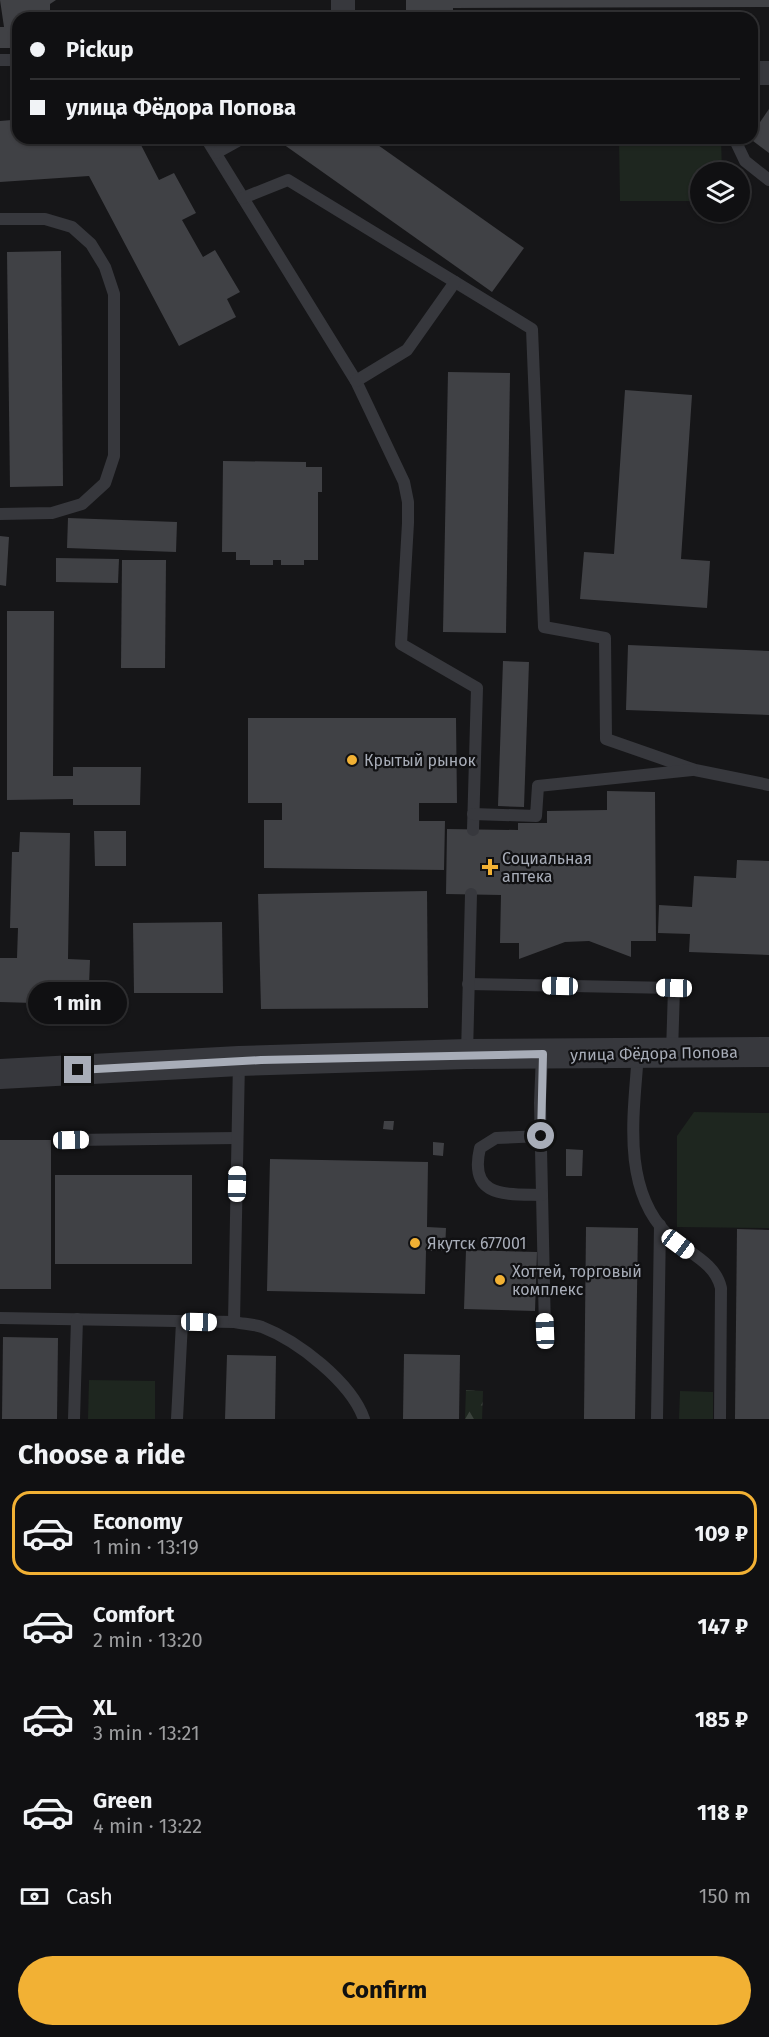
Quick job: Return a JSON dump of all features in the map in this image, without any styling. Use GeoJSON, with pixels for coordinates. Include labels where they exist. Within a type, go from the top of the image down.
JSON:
{"type":"FeatureCollection","features":[{"type":"Feature","properties":{"kind":"street","name":"улица Фёдора Попова"},"geometry":{"type":"LineString","coordinates":[[0,1074],[239,1061],[467,1054],[769,1052]]}},
{"type":"Feature","properties":{"kind":"lane"},"geometry":{"type":"LineString","coordinates":[[211,144],[356,381],[404,482],[408,502],[401,644],[477,688],[472,830]]}},
{"type":"Feature","properties":{"kind":"lane"},"geometry":{"type":"LineString","coordinates":[[216,153],[232,144]]}},
{"type":"Feature","properties":{"kind":"lane"},"geometry":{"type":"LineString","coordinates":[[737,144],[745,161],[769,180]]}},
{"type":"Feature","properties":{"kind":"lane"},"geometry":{"type":"LineString","coordinates":[[243,198],[288,180],[532,329],[544,627],[605,638],[606,739],[695,770],[769,785]]}},
{"type":"Feature","properties":{"kind":"lane"},"geometry":{"type":"LineString","coordinates":[[0,219],[45,219],[72,227],[92,244],[105,267],[114,294],[114,456],[105,483],[82,504],[52,513],[0,514]]}},
{"type":"Feature","properties":{"kind":"lane"},"geometry":{"type":"LineString","coordinates":[[356,381],[407,350],[455,282]]}},
{"type":"Feature","properties":{"kind":"lane"},"geometry":{"type":"LineString","coordinates":[[473,814],[536,816],[538,786],[695,770]]}},
{"type":"Feature","properties":{"kind":"lane"},"geometry":{"type":"LineString","coordinates":[[467,1054],[471,894]]}},
{"type":"Feature","properties":{"kind":"lane"},"geometry":{"type":"LineString","coordinates":[[468,984],[674,988],[672,1053]]}},
{"type":"Feature","properties":{"kind":"lane"},"geometry":{"type":"LineString","coordinates":[[638,1053],[634,1156],[636,1176],[660,1225],[674,1240],[709,1266],[720,1280],[720,1419]]}},
{"type":"Feature","properties":{"kind":"lane"},"geometry":{"type":"LineString","coordinates":[[543,1054],[541,1136],[545,1331]]}},
{"type":"Feature","properties":{"kind":"lane"},"geometry":{"type":"LineString","coordinates":[[234,1322],[239,1061]]}},
{"type":"Feature","properties":{"kind":"lane"},"geometry":{"type":"LineString","coordinates":[[541,1136],[496,1138],[480,1148],[478,1158],[479,1177],[485,1187],[502,1194],[542,1195]]}},
{"type":"Feature","properties":{"kind":"lane"},"geometry":{"type":"LineString","coordinates":[[71,1140],[237,1138]]}},
{"type":"Feature","properties":{"kind":"lane"},"geometry":{"type":"LineString","coordinates":[[657,1419],[660,1225]]}},
{"type":"Feature","properties":{"kind":"lane"},"geometry":{"type":"LineString","coordinates":[[0,1318],[234,1322],[260,1327],[284,1338],[351,1392],[364,1419]]}},
{"type":"Feature","properties":{"kind":"lane"},"geometry":{"type":"LineString","coordinates":[[74,1419],[77,1319]]}},
{"type":"Feature","properties":{"kind":"lane"},"geometry":{"type":"LineString","coordinates":[[177,1419],[182,1322]]}},
{"type":"Feature","properties":{"kind":"green space"},"geometry":{"type":"Polygon","coordinates":[[[619,144],[721,144],[722,162],[690,162],[690,201],[620,201],[619,144]]]}},
{"type":"Feature","properties":{"kind":"green space"},"geometry":{"type":"Polygon","coordinates":[[[694,1112],[769,1113],[769,1228],[677,1227],[677,1136],[694,1112]]]}},
{"type":"Feature","properties":{"kind":"green space"},"geometry":{"type":"Polygon","coordinates":[[[89,1380],[155,1381],[155,1419],[88,1419],[89,1380]]]}},
{"type":"Feature","properties":{"kind":"green space"},"geometry":{"type":"Polygon","coordinates":[[[466,1390],[483,1391],[482,1419],[465,1419],[466,1390]]]}},
{"type":"Feature","properties":{"kind":"green space"},"geometry":{"type":"Polygon","coordinates":[[[680,1391],[713,1392],[713,1419],[679,1419],[680,1391]]]}},
{"type":"Feature","properties":{"kind":"building"},"geometry":{"type":"Polygon","coordinates":[[[0,0],[56,0],[50,4],[50,12],[12,12],[12,48],[0,48],[0,27],[4,27],[0,0]]]}},
{"type":"Feature","properties":{"kind":"building"},"geometry":{"type":"Polygon","coordinates":[[[406,0],[769,0],[769,7],[453,8],[453,12],[406,12],[406,0]]]}},
{"type":"Feature","properties":{"kind":"building"},"geometry":{"type":"Polygon","coordinates":[[[769,109],[769,153],[757,144],[758,125],[769,109]]]}},
{"type":"Feature","properties":{"kind":"building"},"geometry":{"type":"Polygon","coordinates":[[[12,120],[12,144],[143,144],[141,145],[159,180],[174,173],[196,213],[182,220],[203,257],[215,250],[240,292],[227,299],[236,317],[179,346],[89,176],[0,182],[0,121],[12,120]]]}},
{"type":"Feature","properties":{"kind":"building"},"geometry":{"type":"Polygon","coordinates":[[[283,144],[377,144],[524,248],[492,292],[283,144]]]}},
{"type":"Feature","properties":{"kind":"building"},"geometry":{"type":"Polygon","coordinates":[[[61,251],[63,486],[10,487],[7,252],[61,251]]]}},
{"type":"Feature","properties":{"kind":"building"},"geometry":{"type":"Polygon","coordinates":[[[448,372],[510,373],[506,633],[443,632],[448,372]]]}},
{"type":"Feature","properties":{"kind":"building"},"geometry":{"type":"Polygon","coordinates":[[[625,390],[692,395],[681,559],[710,561],[707,608],[580,599],[584,552],[614,554],[625,390]]]}},
{"type":"Feature","properties":{"kind":"building"},"geometry":{"type":"Polygon","coordinates":[[[223,461],[306,462],[306,467],[322,467],[322,492],[318,492],[318,560],[304,560],[304,565],[281,565],[281,560],[273,560],[273,565],[250,565],[250,560],[236,560],[236,552],[222,552],[223,461]]]}},
{"type":"Feature","properties":{"kind":"building"},"geometry":{"type":"Polygon","coordinates":[[[68,518],[177,522],[176,552],[67,548],[68,518]]]}},
{"type":"Feature","properties":{"kind":"building"},"geometry":{"type":"Polygon","coordinates":[[[0,536],[9,537],[6,586],[0,585],[0,536]]]}},
{"type":"Feature","properties":{"kind":"building"},"geometry":{"type":"Polygon","coordinates":[[[56,558],[119,559],[118,583],[56,582],[56,558]]]}},
{"type":"Feature","properties":{"kind":"building"},"geometry":{"type":"Polygon","coordinates":[[[122,560],[166,560],[165,668],[121,668],[122,560]]]}},
{"type":"Feature","properties":{"kind":"building"},"geometry":{"type":"Polygon","coordinates":[[[7,611],[54,611],[53,776],[73,776],[73,767],[141,767],[140,805],[73,805],[73,799],[7,800],[7,611]]]}},
{"type":"Feature","properties":{"kind":"building"},"geometry":{"type":"Polygon","coordinates":[[[628,645],[769,651],[769,715],[626,710],[628,645]]]}},
{"type":"Feature","properties":{"kind":"building"},"geometry":{"type":"Polygon","coordinates":[[[503,661],[529,662],[524,807],[498,806],[503,661]]]}},
{"type":"Feature","properties":{"kind":"building","name":"Крытый рынок"},"geometry":{"type":"Polygon","coordinates":[[[248,718],[456,718],[457,803],[419,803],[419,821],[445,821],[444,870],[264,868],[264,820],[282,820],[282,803],[248,803],[248,718]]]}},
{"type":"Feature","properties":{"kind":"building"},"geometry":{"type":"Polygon","coordinates":[[[607,791],[655,792],[656,941],[631,941],[631,957],[589,941],[565,942],[519,959],[519,943],[500,943],[501,895],[446,894],[447,829],[518,830],[518,823],[547,823],[547,811],[607,810],[607,791]]]}},
{"type":"Feature","properties":{"kind":"building"},"geometry":{"type":"Polygon","coordinates":[[[94,831],[126,831],[126,866],[95,866],[94,831]]]}},
{"type":"Feature","properties":{"kind":"building"},"geometry":{"type":"Polygon","coordinates":[[[20,832],[70,833],[68,959],[90,960],[89,985],[68,985],[67,1004],[0,1002],[0,958],[17,958],[18,928],[10,928],[12,852],[19,852],[20,832]]]}},
{"type":"Feature","properties":{"kind":"building"},"geometry":{"type":"Polygon","coordinates":[[[737,860],[769,861],[769,955],[689,952],[690,934],[658,933],[659,905],[692,907],[694,876],[736,878],[737,860]]]}},
{"type":"Feature","properties":{"kind":"building"},"geometry":{"type":"Polygon","coordinates":[[[427,891],[428,1008],[261,1009],[258,894],[427,891]]]}},
{"type":"Feature","properties":{"kind":"building"},"geometry":{"type":"Polygon","coordinates":[[[222,922],[223,993],[134,993],[133,923],[222,922]]]}},
{"type":"Feature","properties":{"kind":"building"},"geometry":{"type":"Polygon","coordinates":[[[384,1121],[394,1121],[393,1130],[383,1129],[384,1121]]]}},
{"type":"Feature","properties":{"kind":"building"},"geometry":{"type":"Polygon","coordinates":[[[0,1140],[51,1140],[51,1289],[0,1289],[0,1140]]]}},
{"type":"Feature","properties":{"kind":"building"},"geometry":{"type":"Polygon","coordinates":[[[433,1142],[444,1143],[443,1156],[433,1155],[433,1142]]]}},
{"type":"Feature","properties":{"kind":"building"},"geometry":{"type":"Polygon","coordinates":[[[566,1149],[583,1150],[582,1176],[566,1176],[566,1149]]]}},
{"type":"Feature","properties":{"kind":"building"},"geometry":{"type":"Polygon","coordinates":[[[270,1159],[428,1162],[427,1227],[446,1228],[445,1251],[426,1251],[425,1294],[267,1291],[270,1159]]]}},
{"type":"Feature","properties":{"kind":"building"},"geometry":{"type":"Polygon","coordinates":[[[55,1175],[192,1175],[192,1264],[55,1264],[55,1175]]]}},
{"type":"Feature","properties":{"kind":"building"},"geometry":{"type":"Polygon","coordinates":[[[586,1227],[638,1228],[635,1419],[584,1419],[586,1227]]]}},
{"type":"Feature","properties":{"kind":"building"},"geometry":{"type":"Polygon","coordinates":[[[737,1229],[769,1230],[769,1419],[735,1419],[737,1229]]]}},
{"type":"Feature","properties":{"kind":"building","name":"Хоттей, торговый комплекс"},"geometry":{"type":"Polygon","coordinates":[[[466,1250],[537,1252],[535,1311],[464,1309],[466,1250]]]}},
{"type":"Feature","properties":{"kind":"building"},"geometry":{"type":"Polygon","coordinates":[[[3,1337],[58,1338],[57,1419],[2,1419],[3,1337]]]}},
{"type":"Feature","properties":{"kind":"building"},"geometry":{"type":"Polygon","coordinates":[[[404,1354],[460,1355],[459,1419],[403,1419],[404,1354]]]}},
{"type":"Feature","properties":{"kind":"building"},"geometry":{"type":"Polygon","coordinates":[[[227,1355],[276,1356],[275,1419],[225,1419],[227,1355]]]}},
{"type":"Feature","properties":{"kind":"place","name":"Крытый рынок"},"geometry":{"type":"Point","coordinates":[352,760]}},
{"type":"Feature","properties":{"kind":"place","name":"Социальная аптека"},"geometry":{"type":"Point","coordinates":[490,867]}},
{"type":"Feature","properties":{"kind":"place","name":"Якутск 677001"},"geometry":{"type":"Point","coordinates":[415,1243]}},
{"type":"Feature","properties":{"kind":"place","name":"Хоттей, торговый комплекс"},"geometry":{"type":"Point","coordinates":[500,1280]}},
{"type":"Feature","properties":{"kind":"route"},"geometry":{"type":"LineString","coordinates":[[78,1070],[261,1060],[543,1054],[540,1103],[541,1136]]}}]}
